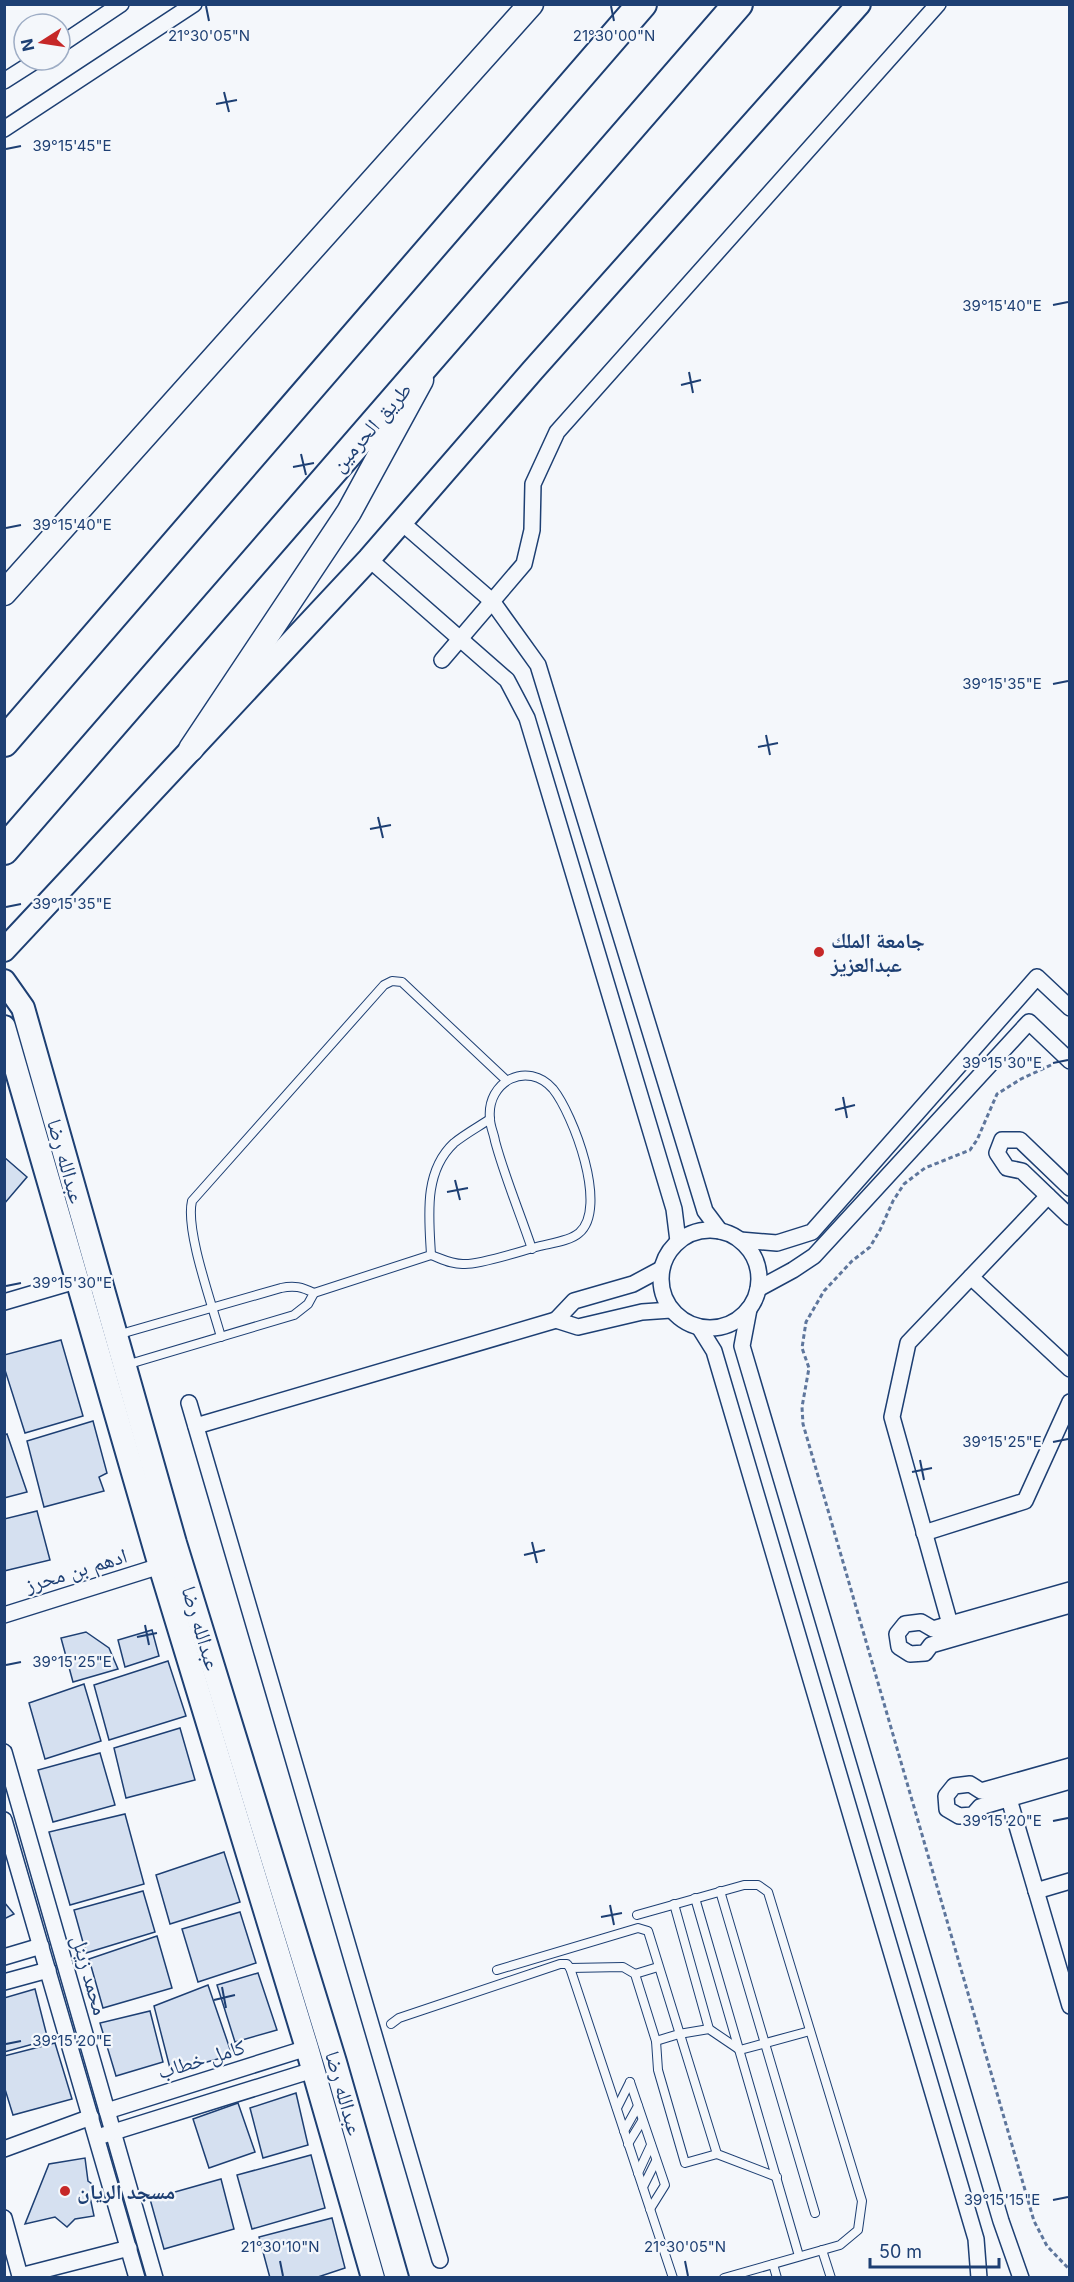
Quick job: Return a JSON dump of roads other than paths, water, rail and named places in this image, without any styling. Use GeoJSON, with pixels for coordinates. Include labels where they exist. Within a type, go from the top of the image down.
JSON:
{"type":"FeatureCollection","features":[{"type":"Feature","properties":{"kind":"highway"},"geometry":{"type":"LineString","coordinates":[[4,742],[642,4]]}},
{"type":"Feature","properties":{"kind":"highway","name":"طريق الحرمين"},"geometry":{"type":"LineString","coordinates":[[4,850],[738,4]]}},
{"type":"Feature","properties":{"kind":"main road"},"geometry":{"type":"LineString","coordinates":[[4,594],[531,4]]}},
{"type":"Feature","properties":{"kind":"main road"},"geometry":{"type":"LineString","coordinates":[[191,749],[349,512],[436,353]]}},
{"type":"Feature","properties":{"kind":"street"},"geometry":{"type":"LineString","coordinates":[[72,37],[121,4]]}},
{"type":"Feature","properties":{"kind":"street"},"geometry":{"type":"LineString","coordinates":[[4,950],[369,559],[533,370],[859,4]]}},
{"type":"Feature","properties":{"kind":"street"},"geometry":{"type":"LineString","coordinates":[[442,660],[524,564],[532,530],[533,484],[557,432],[938,4]]}},
{"type":"Feature","properties":{"kind":"street"},"geometry":{"type":"LineString","coordinates":[[4,129],[187,6]]}},
{"type":"Feature","properties":{"kind":"street"},"geometry":{"type":"LineString","coordinates":[[4,81],[18,72]]}},
{"type":"Feature","properties":{"kind":"street"},"geometry":{"type":"LineString","coordinates":[[401,522],[492,602],[538,665],[705,1211],[720,1230],[740,1240],[777,1243],[812,1232],[1037,976],[1070,1008]]}},
{"type":"Feature","properties":{"kind":"street"},"geometry":{"type":"LineString","coordinates":[[369,559],[507,680],[527,718],[674,1209],[678,1241]]}},
{"type":"Feature","properties":{"kind":"street","name":"عبدالله رضا"},"geometry":{"type":"LineString","coordinates":[[4,981],[23,1008],[175,1543],[335,2062],[397,2277]]}},
{"type":"Feature","properties":{"kind":"street"},"geometry":{"type":"LineString","coordinates":[[758,1289],[814,1256],[1029,1022],[1070,1061]]}},
{"type":"Feature","properties":{"kind":"street","name":"عبدالله رضا"},"geometry":{"type":"LineString","coordinates":[[4,1027],[160,1566],[314,2070],[373,2277]]}},
{"type":"Feature","properties":{"kind":"street"},"geometry":{"type":"LineString","coordinates":[[1070,1188],[1020,1140],[1002,1140],[997,1153],[1007,1168],[1022,1171],[1070,1217]]}},
{"type":"Feature","properties":{"kind":"street"},"geometry":{"type":"LineString","coordinates":[[950,1624],[892,1417],[908,1343],[1048,1196]]}},
{"type":"Feature","properties":{"kind":"street"},"geometry":{"type":"LineString","coordinates":[[720,1230],[698,1231],[678,1241],[665,1258],[662,1269],[662,1291],[672,1310],[680,1318],[699,1327],[721,1327],[741,1317],[748,1309],[758,1289],[759,1278],[754,1257],[740,1240]]}},
{"type":"Feature","properties":{"kind":"street"},"geometry":{"type":"LineString","coordinates":[[196,1426],[556,1320],[574,1301],[633,1284],[662,1269]]}},
{"type":"Feature","properties":{"kind":"street"},"geometry":{"type":"LineString","coordinates":[[971,1277],[1070,1369]]}},
{"type":"Feature","properties":{"kind":"street"},"geometry":{"type":"LineString","coordinates":[[4,1302],[79,1280]]}},
{"type":"Feature","properties":{"kind":"street"},"geometry":{"type":"LineString","coordinates":[[748,1309],[742,1346],[1001,2222],[1021,2277]]}},
{"type":"Feature","properties":{"kind":"street"},"geometry":{"type":"LineString","coordinates":[[556,1320],[578,1327],[642,1311],[672,1310]]}},
{"type":"Feature","properties":{"kind":"street"},"geometry":{"type":"LineString","coordinates":[[699,1327],[714,1351],[969,2216],[975,2239],[979,2277]]}},
{"type":"Feature","properties":{"kind":"street"},"geometry":{"type":"LineString","coordinates":[[924,1533],[1024,1501],[1070,1401]]}},
{"type":"Feature","properties":{"kind":"street"},"geometry":{"type":"LineString","coordinates":[[189,1403],[440,2260]]}},
{"type":"Feature","properties":{"kind":"street","name":"ادهم بن محرز"},"geometry":{"type":"LineString","coordinates":[[4,1615],[160,1566]]}},
{"type":"Feature","properties":{"kind":"street"},"geometry":{"type":"LineString","coordinates":[[1070,1590],[933,1629],[921,1622],[905,1624],[897,1634],[899,1647],[910,1654],[925,1653],[931,1645],[1070,1605]]}},
{"type":"Feature","properties":{"kind":"street","name":"محمد زينل"},"geometry":{"type":"LineString","coordinates":[[4,1752],[9,1785],[155,2277]]}},
{"type":"Feature","properties":{"kind":"street"},"geometry":{"type":"LineString","coordinates":[[1070,1766],[981,1791],[970,1784],[954,1786],[946,1796],[947,1809],[958,1816],[974,1815],[980,1807],[1070,1781]]}},
{"type":"Feature","properties":{"kind":"street"},"geometry":{"type":"LineString","coordinates":[[1009,1799],[1070,2006]]}},
{"type":"Feature","properties":{"kind":"street","name":"محمد زينل"},"geometry":{"type":"LineString","coordinates":[[4,1820],[137,2277]]}},
{"type":"Feature","properties":{"kind":"street"},"geometry":{"type":"LineString","coordinates":[[1036,1891],[1070,1881]]}},
{"type":"Feature","properties":{"kind":"street"},"geometry":{"type":"LineString","coordinates":[[4,1957],[41,1946]]}},
{"type":"Feature","properties":{"kind":"street"},"geometry":{"type":"LineString","coordinates":[[4,1982],[48,1970]]}},
{"type":"Feature","properties":{"kind":"street","name":"كامل خطاب"},"geometry":{"type":"LineString","coordinates":[[107,2111],[307,2048]]}},
{"type":"Feature","properties":{"kind":"street","name":"كامل خطاب"},"geometry":{"type":"LineString","coordinates":[[97,2138],[314,2070]]}},
{"type":"Feature","properties":{"kind":"street"},"geometry":{"type":"LineString","coordinates":[[4,2149],[91,2117]]}},
{"type":"Feature","properties":{"kind":"street"},"geometry":{"type":"LineString","coordinates":[[4,2218],[21,2276],[129,2248]]}},
{"type":"Feature","properties":{"kind":"lane"},"geometry":{"type":"LineString","coordinates":[[221,1336],[192,1230],[189,1212],[192,1201],[384,985],[392,981],[402,982],[506,1080]]}},
{"type":"Feature","properties":{"kind":"lane"},"geometry":{"type":"LineString","coordinates":[[116,1336],[292,1286],[314,1293],[431,1255],[467,1265],[532,1249],[578,1234],[585,1225],[590,1196],[587,1165],[566,1113],[552,1089],[538,1078],[522,1076],[506,1080],[497,1089],[491,1104],[490,1119],[499,1156],[532,1249]]}},
{"type":"Feature","properties":{"kind":"lane"},"geometry":{"type":"LineString","coordinates":[[431,1255],[430,1185],[440,1162],[454,1144],[490,1119]]}},
{"type":"Feature","properties":{"kind":"lane"},"geometry":{"type":"LineString","coordinates":[[125,1366],[294,1315],[308,1304],[314,1293]]}},
{"type":"Feature","properties":{"kind":"lane"},"geometry":{"type":"LineString","coordinates":[[637,1915],[744,1885],[758,1886],[768,1892],[862,2201],[858,2230],[840,2245],[724,2277]]}},
{"type":"Feature","properties":{"kind":"lane"},"geometry":{"type":"LineString","coordinates":[[720,1891],[815,2213]]}},
{"type":"Feature","properties":{"kind":"lane"},"geometry":{"type":"LineString","coordinates":[[695,1899],[799,2256]]}},
{"type":"Feature","properties":{"kind":"lane"},"geometry":{"type":"LineString","coordinates":[[674,1904],[710,2030],[740,2050],[810,2031]]}},
{"type":"Feature","properties":{"kind":"lane"},"geometry":{"type":"LineString","coordinates":[[497,1970],[638,1928],[648,1931],[717,2154]]}},
{"type":"Feature","properties":{"kind":"lane"},"geometry":{"type":"LineString","coordinates":[[391,2024],[399,2018],[560,1964],[567,1964],[673,2277]]}},
{"type":"Feature","properties":{"kind":"lane"},"geometry":{"type":"LineString","coordinates":[[570,1968],[623,1967],[635,1974],[656,2041],[658,2070],[685,2163],[717,2154],[777,2177]]}},
{"type":"Feature","properties":{"kind":"lane"},"geometry":{"type":"LineString","coordinates":[[635,1974],[658,1967]]}},
{"type":"Feature","properties":{"kind":"lane"},"geometry":{"type":"LineString","coordinates":[[656,2041],[679,2034],[710,2030]]}},
{"type":"Feature","properties":{"kind":"lane"},"geometry":{"type":"LineString","coordinates":[[617,2108],[630,2082],[665,2185],[650,2209]]}},
{"type":"Feature","properties":{"kind":"lane"},"geometry":{"type":"LineString","coordinates":[[624,2130],[638,2106]]}},
{"type":"Feature","properties":{"kind":"lane"},"geometry":{"type":"LineString","coordinates":[[628,2144],[642,2121]]}},
{"type":"Feature","properties":{"kind":"lane"},"geometry":{"type":"LineString","coordinates":[[638,2173],[651,2145]]}},
{"type":"Feature","properties":{"kind":"lane"},"geometry":{"type":"LineString","coordinates":[[643,2187],[656,2161]]}},
{"type":"Feature","properties":{"kind":"lane"},"geometry":{"type":"LineString","coordinates":[[822,2250],[831,2277]]}},
{"type":"Feature","properties":{"kind":"lane"},"geometry":{"type":"LineString","coordinates":[[773,2264],[777,2277]]}},
{"type":"Feature","properties":{"kind":"place","name":"جامعة الملك عبدالعزيز"},"geometry":{"type":"Point","coordinates":[819,952]}},
{"type":"Feature","properties":{"kind":"place","name":"مسجد الريان"},"geometry":{"type":"Point","coordinates":[65,2191]}}]}
